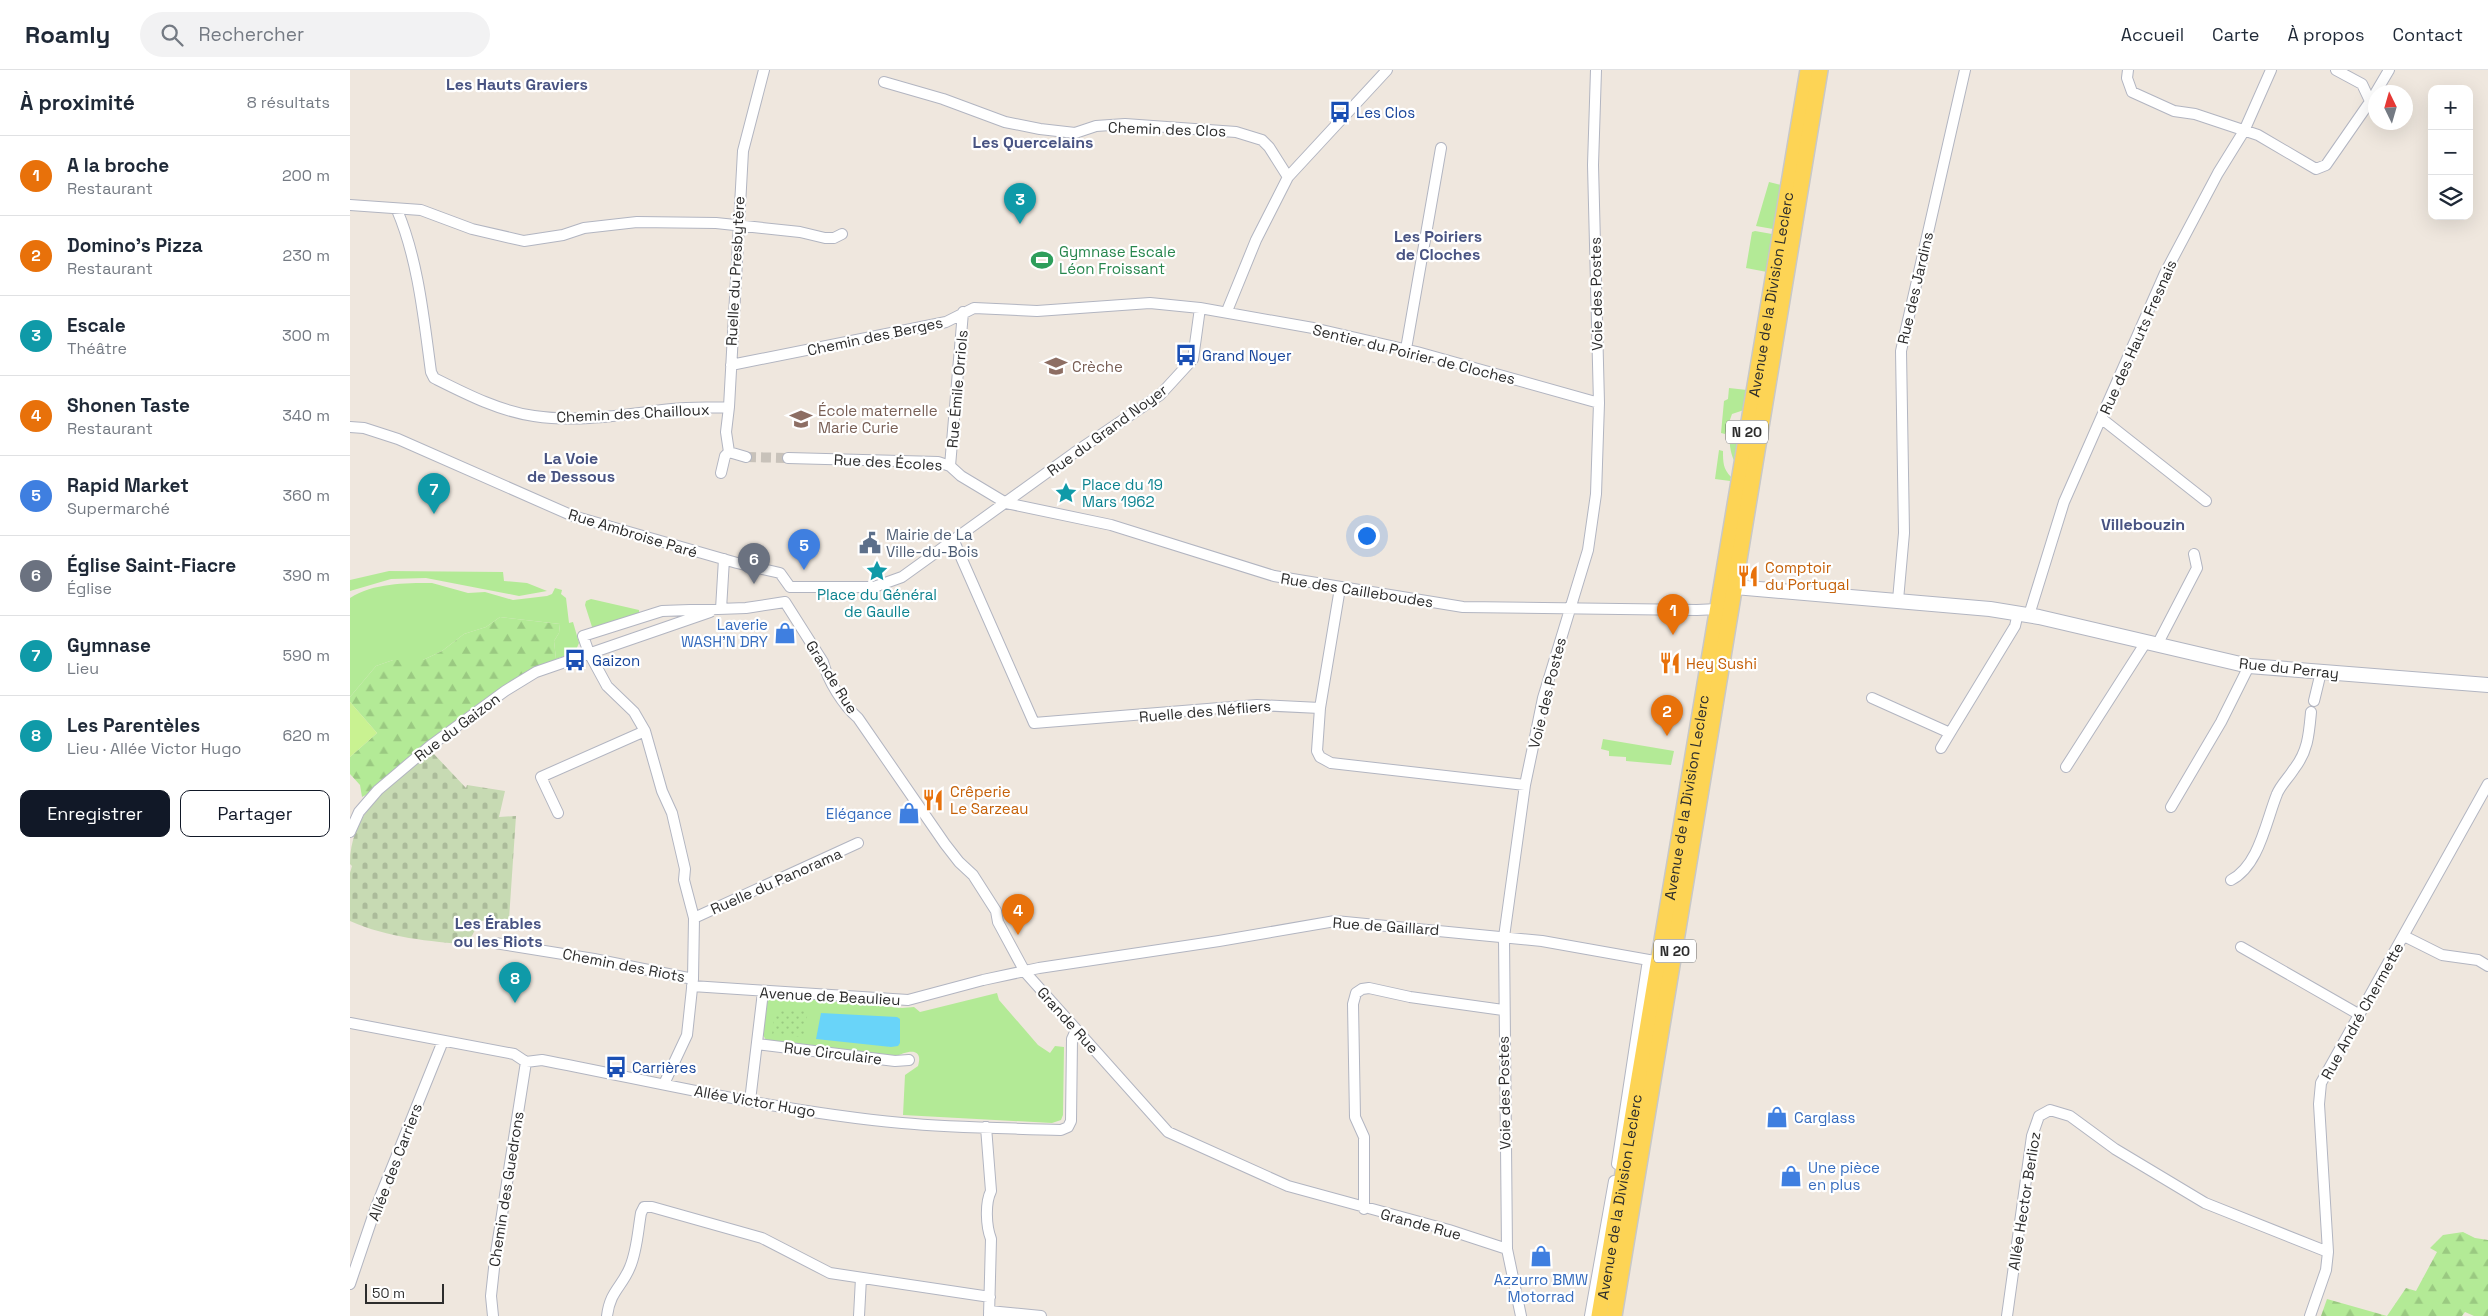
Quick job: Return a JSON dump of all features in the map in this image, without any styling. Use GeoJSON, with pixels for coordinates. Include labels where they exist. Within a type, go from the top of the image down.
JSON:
{"type":"FeatureCollection","features":[{"type":"Feature","properties":{"kind":"main road","name":"Avenue de la Division Leclerc"},"geometry":{"type":"LineString","coordinates":[[1599,1316],[1654,961],[1718,608],[1808,70]]}},
{"type":"Feature","properties":{"kind":"main road","name":"Avenue de la Division Leclerc"},"geometry":{"type":"LineString","coordinates":[[1614,1316],[1820,70]]}},
{"type":"Feature","properties":{"kind":"street","name":"Ruelle du Presbytère"},"geometry":{"type":"LineString","coordinates":[[721,473],[725,456],[729,452],[726,432],[729,407],[742,151],[764,70]]}},
{"type":"Feature","properties":{"kind":"street"},"geometry":{"type":"LineString","coordinates":[[1227,311],[1256,240],[1288,177],[1387,70]]}},
{"type":"Feature","properties":{"kind":"street","name":"Voie des Postes"},"geometry":{"type":"LineString","coordinates":[[1521,1316],[1507,1249],[1503,1010],[1504,936],[1525,785],[1543,698],[1588,550],[1593,522],[1599,403],[1593,165],[1596,70]]}},
{"type":"Feature","properties":{"kind":"street","name":"Rue des Jardins"},"geometry":{"type":"LineString","coordinates":[[1898,600],[1904,533],[1901,351],[1965,70]]}},
{"type":"Feature","properties":{"kind":"street"},"geometry":{"type":"LineString","coordinates":[[2128,70],[2127,78],[2132,92],[2174,111],[2196,114],[2258,135],[2316,169],[2321,169],[2368,103]]}},
{"type":"Feature","properties":{"kind":"street","name":"Rue des Hauts Fresnais"},"geometry":{"type":"LineString","coordinates":[[1941,748],[2015,626],[2028,615],[2064,502],[2165,272],[2244,131],[2271,70]]}},
{"type":"Feature","properties":{"kind":"street"},"geometry":{"type":"LineString","coordinates":[[2336,70],[2362,84],[2368,90]]}},
{"type":"Feature","properties":{"kind":"street"},"geometry":{"type":"LineString","coordinates":[[2380,85],[2389,70]]}},
{"type":"Feature","properties":{"kind":"street","name":"Chemin des Clos"},"geometry":{"type":"LineString","coordinates":[[884,82],[943,99],[1004,122],[1040,129],[1075,132],[1096,126],[1126,124],[1236,132],[1262,140],[1269,147],[1288,177]]}},
{"type":"Feature","properties":{"kind":"street"},"geometry":{"type":"LineString","coordinates":[[1406,349],[1441,148]]}},
{"type":"Feature","properties":{"kind":"street"},"geometry":{"type":"LineString","coordinates":[[350,205],[397,210],[421,210],[472,229],[524,241],[540,240],[584,228],[638,222],[688,222],[738,226],[800,232],[825,238],[834,238],[842,234]]}},
{"type":"Feature","properties":{"kind":"street","name":"Chemin des Chailloux"},"geometry":{"type":"LineString","coordinates":[[397,210],[402,222],[418,285],[431,372],[434,378],[493,405],[524,414],[552,418],[598,418],[673,409],[729,407]]}},
{"type":"Feature","properties":{"kind":"street","name":"Chemin des Berges"},"geometry":{"type":"LineString","coordinates":[[730,365],[946,322],[974,308],[1037,311],[1150,303],[1227,311]]}},
{"type":"Feature","properties":{"kind":"street","name":"Rue du Grand Noyer"},"geometry":{"type":"LineString","coordinates":[[790,586],[856,588],[885,585],[902,577],[1088,444],[1160,396],[1187,368],[1195,354],[1200,308]]}},
{"type":"Feature","properties":{"kind":"street","name":"Sentier du Poirier de Cloches"},"geometry":{"type":"LineString","coordinates":[[1227,311],[1406,349],[1599,403]]}},
{"type":"Feature","properties":{"kind":"street","name":"Rue Émile Orriols"},"geometry":{"type":"LineString","coordinates":[[950,466],[963,312]]}},
{"type":"Feature","properties":{"kind":"street"},"geometry":{"type":"LineString","coordinates":[[2102,419],[2206,501]]}},
{"type":"Feature","properties":{"kind":"street","name":"Rue Ambroise Paré"},"geometry":{"type":"LineString","coordinates":[[350,427],[364,428],[388,436],[573,516],[780,573],[790,586]]}},
{"type":"Feature","properties":{"kind":"street"},"geometry":{"type":"LineString","coordinates":[[729,452],[746,457]]}},
{"type":"Feature","properties":{"kind":"street","name":"Rue des Écoles"},"geometry":{"type":"LineString","coordinates":[[788,458],[938,462],[950,466],[962,476],[1006,503]]}},
{"type":"Feature","properties":{"kind":"street"},"geometry":{"type":"LineString","coordinates":[[1022,491],[1026,508]]}},
{"type":"Feature","properties":{"kind":"street","name":"Rue des Cailleboudes"},"geometry":{"type":"LineString","coordinates":[[1006,503],[1112,525],[1274,576],[1340,588],[1463,606],[1697,610],[1718,608]]}},
{"type":"Feature","properties":{"kind":"street","name":"Ruelle des Néfliers"},"geometry":{"type":"LineString","coordinates":[[953,539],[1034,723],[1257,705],[1320,708]]}},
{"type":"Feature","properties":{"kind":"street"},"geometry":{"type":"LineString","coordinates":[[2066,767],[2152,644],[2197,568],[2194,554]]}},
{"type":"Feature","properties":{"kind":"street"},"geometry":{"type":"LineString","coordinates":[[721,609],[724,559]]}},
{"type":"Feature","properties":{"kind":"street"},"geometry":{"type":"LineString","coordinates":[[785,602],[790,586]]}},
{"type":"Feature","properties":{"kind":"street"},"geometry":{"type":"LineString","coordinates":[[1718,608],[1735,586]]}},
{"type":"Feature","properties":{"kind":"street","name":"Rue du Perray"},"geometry":{"type":"LineString","coordinates":[[1735,586],[1898,600],[2028,615],[2250,666],[2488,685]]}},
{"type":"Feature","properties":{"kind":"street"},"geometry":{"type":"LineString","coordinates":[[1340,588],[1320,708],[1317,751],[1320,757],[1331,764],[1525,785]]}},
{"type":"Feature","properties":{"kind":"street","name":"Rue du Gaizon"},"geometry":{"type":"LineString","coordinates":[[589,653],[584,636],[662,610],[721,609],[785,602]]}},
{"type":"Feature","properties":{"kind":"street","name":"Grande Rue"},"geometry":{"type":"LineString","coordinates":[[785,602],[823,662],[825,671],[850,711],[858,718],[943,841],[959,862],[970,870],[996,911],[998,922],[1025,972],[1168,1132],[1288,1186],[1449,1230],[1507,1249]]}},
{"type":"Feature","properties":{"kind":"street","name":"Rue du Gaizon"},"geometry":{"type":"LineString","coordinates":[[350,832],[359,812],[375,792],[430,746],[505,691],[536,672],[721,609]]}},
{"type":"Feature","properties":{"kind":"street"},"geometry":{"type":"LineString","coordinates":[[589,653],[607,686],[634,712],[645,731],[662,791],[672,813],[685,869],[684,880],[694,918],[693,983],[687,1035],[664,1084]]}},
{"type":"Feature","properties":{"kind":"street"},"geometry":{"type":"LineString","coordinates":[[2171,807],[2221,722],[2250,666]]}},
{"type":"Feature","properties":{"kind":"street"},"geometry":{"type":"LineString","coordinates":[[2314,701],[2321,672]]}},
{"type":"Feature","properties":{"kind":"street"},"geometry":{"type":"LineString","coordinates":[[1872,698],[1950,733]]}},
{"type":"Feature","properties":{"kind":"street"},"geometry":{"type":"LineString","coordinates":[[2231,880],[2241,875],[2267,830],[2277,793],[2304,756],[2308,743],[2311,712]]}},
{"type":"Feature","properties":{"kind":"street"},"geometry":{"type":"LineString","coordinates":[[558,813],[541,777],[645,731]]}},
{"type":"Feature","properties":{"kind":"street","name":"Rue André Chermette"},"geometry":{"type":"LineString","coordinates":[[2310,1316],[2326,1270],[2328,1252],[2319,1104],[2320,1083],[2360,1015],[2488,784]]}},
{"type":"Feature","properties":{"kind":"street","name":"Ruelle du Panorama"},"geometry":{"type":"LineString","coordinates":[[694,918],[858,843]]}},
{"type":"Feature","properties":{"kind":"street","name":"Rue de Gaillard"},"geometry":{"type":"LineString","coordinates":[[1025,972],[1099,958],[1219,941],[1335,921],[1504,936],[1654,961]]}},
{"type":"Feature","properties":{"kind":"street"},"geometry":{"type":"LineString","coordinates":[[2404,936],[2442,955],[2478,960],[2488,966]]}},
{"type":"Feature","properties":{"kind":"street","name":"Chemin des Riots"},"geometry":{"type":"LineString","coordinates":[[495,943],[594,959],[693,983]]}},
{"type":"Feature","properties":{"kind":"street"},"geometry":{"type":"LineString","coordinates":[[2241,947],[2360,1015]]}},
{"type":"Feature","properties":{"kind":"street"},"geometry":{"type":"LineString","coordinates":[[1590,1316],[1654,961]]}},
{"type":"Feature","properties":{"kind":"street","name":"Avenue de Beaulieu"},"geometry":{"type":"LineString","coordinates":[[693,983],[763,992],[908,1000],[965,984],[1025,972]]}},
{"type":"Feature","properties":{"kind":"street"},"geometry":{"type":"LineString","coordinates":[[1364,1208],[1364,1137],[1355,1116],[1353,1004],[1356,993],[1362,989],[1369,988],[1410,997],[1503,1010]]}},
{"type":"Feature","properties":{"kind":"street"},"geometry":{"type":"LineString","coordinates":[[750,1101],[763,992]]}},
{"type":"Feature","properties":{"kind":"street","name":"Allée Victor Hugo"},"geometry":{"type":"LineString","coordinates":[[350,1023],[514,1054],[526,1062],[542,1060],[750,1101],[902,1123],[1061,1130],[1068,1127],[1071,1121],[1072,1039],[1076,1030]]}},
{"type":"Feature","properties":{"kind":"street","name":"Allée des Carriers"},"geometry":{"type":"LineString","coordinates":[[350,1284],[376,1207],[443,1041]]}},
{"type":"Feature","properties":{"kind":"street","name":"Rue Circulaire"},"geometry":{"type":"LineString","coordinates":[[757,1044],[895,1061],[909,1060]]}},
{"type":"Feature","properties":{"kind":"street","name":"Chemin des Guedrons"},"geometry":{"type":"LineString","coordinates":[[493,1316],[491,1296],[495,1259],[526,1062]]}},
{"type":"Feature","properties":{"kind":"street","name":"Allée Hector Berlioz"},"geometry":{"type":"LineString","coordinates":[[2007,1316],[2032,1136],[2039,1116],[2050,1110],[2070,1116],[2115,1149],[2205,1203],[2328,1252]]}},
{"type":"Feature","properties":{"kind":"street"},"geometry":{"type":"LineString","coordinates":[[986,1127],[990,1191],[988,1198],[988,1232],[991,1239],[989,1314],[1041,1316]]}},
{"type":"Feature","properties":{"kind":"street"},"geometry":{"type":"LineString","coordinates":[[1615,1175],[1618,1202]]}},
{"type":"Feature","properties":{"kind":"street"},"geometry":{"type":"LineString","coordinates":[[607,1316],[611,1295],[629,1270],[641,1213],[644,1207],[652,1207],[762,1238],[830,1272],[990,1297]]}},
{"type":"Feature","properties":{"kind":"street"},"geometry":{"type":"LineString","coordinates":[[859,1316],[861,1278]]}},
{"type":"Feature","properties":{"kind":"green space"},"geometry":{"type":"Polygon","coordinates":[[[1769,182],[1781,185],[1773,229],[1756,226],[1769,182]]]}},
{"type":"Feature","properties":{"kind":"green space"},"geometry":{"type":"Polygon","coordinates":[[[1752,232],[1772,234],[1767,272],[1746,268],[1752,232]]]}},
{"type":"Feature","properties":{"kind":"green space"},"geometry":{"type":"Polygon","coordinates":[[[1729,388],[1747,390],[1744,410],[1732,414],[1725,434],[1721,433],[1724,401],[1728,399],[1729,388]]]}},
{"type":"Feature","properties":{"kind":"green space"},"geometry":{"type":"Polygon","coordinates":[[[1742,419],[1735,462],[1731,451],[1730,438],[1733,427],[1742,419]]]}},
{"type":"Feature","properties":{"kind":"green space"},"geometry":{"type":"Polygon","coordinates":[[[1719,450],[1723,451],[1724,465],[1731,477],[1730,481],[1715,479],[1719,450]]]}},
{"type":"Feature","properties":{"kind":"green space"},"geometry":{"type":"Polygon","coordinates":[[[389,571],[503,572],[504,581],[527,583],[547,591],[519,596],[426,578],[391,579],[350,591],[350,580],[389,571]]]}},
{"type":"Feature","properties":{"kind":"green space"},"geometry":{"type":"Polygon","coordinates":[[[432,583],[468,593],[485,592],[513,600],[547,596],[552,594],[555,588],[562,590],[561,594],[566,598],[569,623],[573,622],[579,643],[575,652],[556,659],[554,641],[559,633],[560,624],[500,617],[486,627],[464,634],[442,651],[423,660],[393,660],[376,666],[350,697],[350,598],[369,589],[379,587],[432,583]]]}},
{"type":"Feature","properties":{"kind":"green space"},"geometry":{"type":"Polygon","coordinates":[[[591,599],[639,610],[639,616],[593,630],[585,605],[586,601],[591,599]]]}},
{"type":"Feature","properties":{"kind":"green space"},"geometry":{"type":"Polygon","coordinates":[[[500,617],[560,624],[559,633],[554,641],[556,659],[517,678],[480,702],[362,797],[360,785],[350,774],[350,757],[377,733],[350,702],[350,697],[376,666],[393,660],[423,660],[442,651],[464,634],[486,627],[500,617]]]}},
{"type":"Feature","properties":{"kind":"green space"},"geometry":{"type":"Polygon","coordinates":[[[350,702],[377,733],[350,757],[350,702]]]}},
{"type":"Feature","properties":{"kind":"green space"},"geometry":{"type":"Polygon","coordinates":[[[1603,739],[1674,751],[1671,765],[1626,761],[1626,757],[1609,756],[1609,751],[1601,749],[1603,739]]]}},
{"type":"Feature","properties":{"kind":"green space"},"geometry":{"type":"Polygon","coordinates":[[[432,752],[466,788],[467,785],[505,791],[499,817],[516,816],[509,919],[480,921],[470,939],[470,945],[394,935],[350,921],[350,873],[352,866],[350,864],[352,845],[357,828],[377,799],[432,752]]]}},
{"type":"Feature","properties":{"kind":"green space"},"geometry":{"type":"Polygon","coordinates":[[[997,993],[999,1000],[1038,1045],[1050,1053],[1055,1046],[1064,1047],[1063,1115],[1061,1120],[1052,1123],[903,1115],[905,1075],[918,1066],[919,1060],[916,1053],[909,1052],[895,1057],[773,1042],[766,1040],[763,1035],[767,1000],[774,996],[902,1008],[914,1007],[920,1012],[997,993]],[[822,1013],[820,1026],[891,1047],[822,1013]]]}},
{"type":"Feature","properties":{"kind":"green space"},"geometry":{"type":"Polygon","coordinates":[[[775,1009],[808,1010],[804,1037],[772,1035],[775,1009]]]}},
{"type":"Feature","properties":{"kind":"green space"},"geometry":{"type":"Polygon","coordinates":[[[2463,1232],[2475,1238],[2488,1240],[2488,1316],[2474,1316],[2465,1312],[2462,1316],[2387,1316],[2406,1288],[2416,1291],[2437,1252],[2430,1248],[2443,1235],[2463,1232]]]}},
{"type":"Feature","properties":{"kind":"green space"},"geometry":{"type":"Polygon","coordinates":[[[2327,1299],[2387,1316],[2321,1316],[2327,1299]]]}},
{"type":"Feature","properties":{"kind":"water"},"geometry":{"type":"Polygon","coordinates":[[[821,1013],[897,1017],[900,1019],[900,1043],[898,1046],[891,1047],[816,1039],[821,1013]]]}},
{"type":"Feature","properties":{"kind":"tunnel"},"geometry":{"type":"LineString","coordinates":[[746,457],[788,458]]}},
{"type":"Feature","properties":{"kind":"place","name":"Les Clos"},"geometry":{"type":"Point","coordinates":[1340,112]}},
{"type":"Feature","properties":{"kind":"place","name":"Escale"},"geometry":{"type":"Point","coordinates":[1020,224]}},
{"type":"Feature","properties":{"kind":"place","name":"Gymnase Escale Léon Froissant"},"geometry":{"type":"Point","coordinates":[1042,260]}},
{"type":"Feature","properties":{"kind":"place","name":"Grand Noyer"},"geometry":{"type":"Point","coordinates":[1186,355]}},
{"type":"Feature","properties":{"kind":"place","name":"Crèche"},"geometry":{"type":"Point","coordinates":[1056,366]}},
{"type":"Feature","properties":{"kind":"place","name":"École maternelle Marie Curie"},"geometry":{"type":"Point","coordinates":[801,419]}},
{"type":"Feature","properties":{"kind":"place","name":"Place du 19 Mars 1962"},"geometry":{"type":"Point","coordinates":[1066,493]}},
{"type":"Feature","properties":{"kind":"place","name":"Gymnase"},"geometry":{"type":"Point","coordinates":[434,514]}},
{"type":"Feature","properties":{"kind":"place","name":"Mairie de La Ville-du-Bois"},"geometry":{"type":"Point","coordinates":[870,543]}},
{"type":"Feature","properties":{"kind":"place","name":"Rapid Market"},"geometry":{"type":"Point","coordinates":[804,570]}},
{"type":"Feature","properties":{"kind":"place","name":"Place du Général de Gaulle"},"geometry":{"type":"Point","coordinates":[877,571]}},
{"type":"Feature","properties":{"kind":"place","name":"Comptoir du Portugal"},"geometry":{"type":"Point","coordinates":[1748,576]}},
{"type":"Feature","properties":{"kind":"place","name":"Église Saint-Fiacre"},"geometry":{"type":"Point","coordinates":[754,584]}},
{"type":"Feature","properties":{"kind":"place","name":"Laverie WASH'N DRY"},"geometry":{"type":"Point","coordinates":[785,633]}},
{"type":"Feature","properties":{"kind":"place","name":"A la broche"},"geometry":{"type":"Point","coordinates":[1673,635]}},
{"type":"Feature","properties":{"kind":"place","name":"Gaizon"},"geometry":{"type":"Point","coordinates":[575,660]}},
{"type":"Feature","properties":{"kind":"place","name":"Hey Sushi"},"geometry":{"type":"Point","coordinates":[1670,663]}},
{"type":"Feature","properties":{"kind":"place","name":"Domino’s Pizza"},"geometry":{"type":"Point","coordinates":[1667,736]}},
{"type":"Feature","properties":{"kind":"place","name":"Crêperie Le Sarzeau"},"geometry":{"type":"Point","coordinates":[933,800]}},
{"type":"Feature","properties":{"kind":"place","name":"Elégance"},"geometry":{"type":"Point","coordinates":[909,813]}},
{"type":"Feature","properties":{"kind":"place","name":"Shonen Taste"},"geometry":{"type":"Point","coordinates":[1018,935]}},
{"type":"Feature","properties":{"kind":"place","name":"Les Parentèles"},"geometry":{"type":"Point","coordinates":[515,1003]}},
{"type":"Feature","properties":{"kind":"place","name":"Carrières"},"geometry":{"type":"Point","coordinates":[616,1067]}},
{"type":"Feature","properties":{"kind":"place","name":"Carglass"},"geometry":{"type":"Point","coordinates":[1777,1117]}},
{"type":"Feature","properties":{"kind":"place","name":"Une pièce en plus"},"geometry":{"type":"Point","coordinates":[1791,1176]}},
{"type":"Feature","properties":{"kind":"place","name":"Azzurro BMW Motorrad"},"geometry":{"type":"Point","coordinates":[1541,1256]}},
{"type":"Feature","properties":{"kind":"district","name":"Les Hauts Graviers"},"geometry":{"type":"Point","coordinates":[517,84]}},
{"type":"Feature","properties":{"kind":"district","name":"Les Quercelains"},"geometry":{"type":"Point","coordinates":[1033,142]}},
{"type":"Feature","properties":{"kind":"district","name":"Les Poiriers de Cloches"},"geometry":{"type":"Point","coordinates":[1438,245]}},
{"type":"Feature","properties":{"kind":"district","name":"La Voie de Dessous"},"geometry":{"type":"Point","coordinates":[571,467]}},
{"type":"Feature","properties":{"kind":"district","name":"Villebouzin"},"geometry":{"type":"Point","coordinates":[2143,524]}},
{"type":"Feature","properties":{"kind":"district","name":"Les Érables ou les Riots"},"geometry":{"type":"Point","coordinates":[498,932]}}]}
